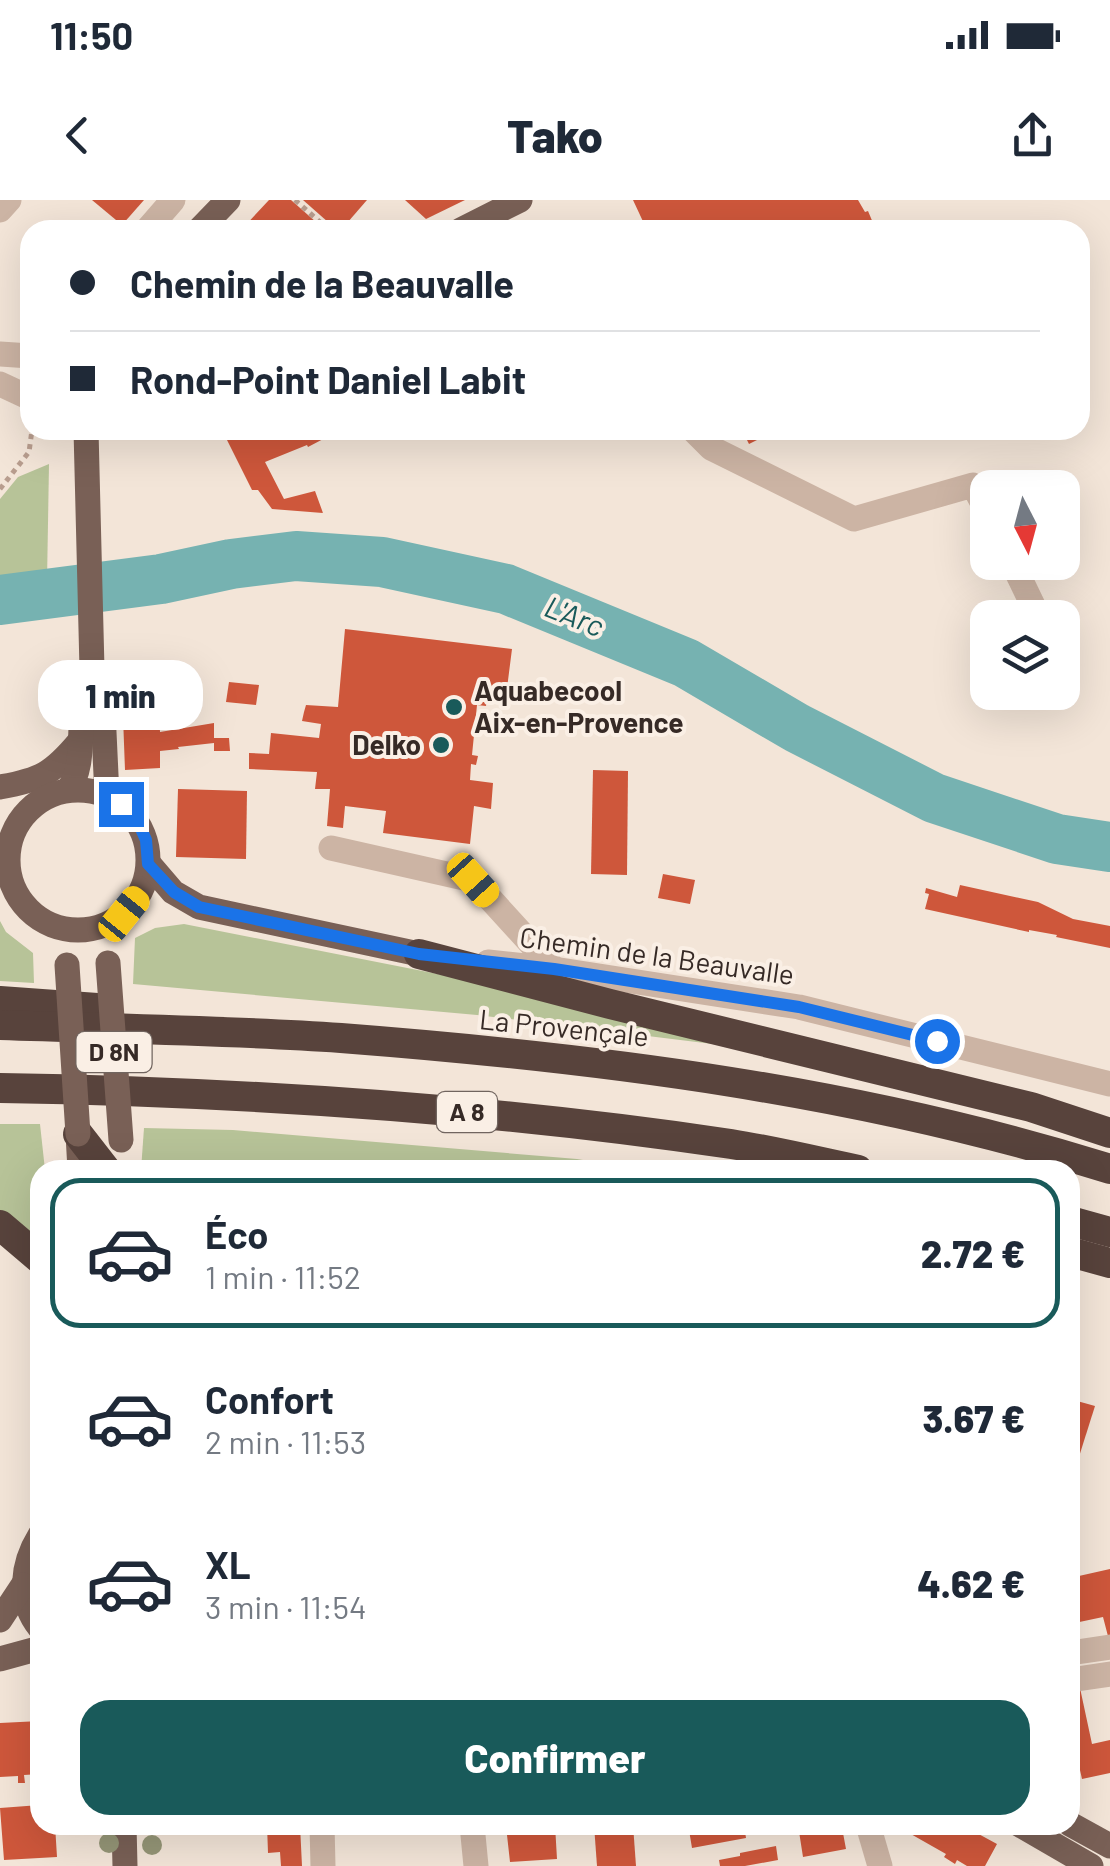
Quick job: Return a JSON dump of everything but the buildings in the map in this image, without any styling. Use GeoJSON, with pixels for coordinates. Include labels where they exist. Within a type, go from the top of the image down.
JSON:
{"type":"FeatureCollection","features":[{"type":"Feature","properties":{"kind":"highway"},"geometry":{"type":"LineString","coordinates":[[419,954],[1031,1107],[1110,1133]]}},
{"type":"Feature","properties":{"kind":"highway"},"geometry":{"type":"LineString","coordinates":[[0,1001],[132,1010],[338,1038]]}},
{"type":"Feature","properties":{"kind":"highway","name":"La Provençale"},"geometry":{"type":"LineString","coordinates":[[0,1025],[338,1038],[581,1060],[779,1088],[1026,1143],[1110,1169]]}},
{"type":"Feature","properties":{"kind":"highway","name":"A 8"},"geometry":{"type":"LineString","coordinates":[[0,1088],[325,1100],[524,1117],[734,1145],[808,1160]]}},
{"type":"Feature","properties":{"kind":"highway"},"geometry":{"type":"LineString","coordinates":[[78,1134],[98,1160]]}},
{"type":"Feature","properties":{"kind":"highway"},"geometry":{"type":"LineString","coordinates":[[1080,1224],[1110,1232]]}},
{"type":"Feature","properties":{"kind":"highway"},"geometry":{"type":"LineString","coordinates":[[0,1226],[30,1251]]}},
{"type":"Feature","properties":{"kind":"highway"},"geometry":{"type":"LineString","coordinates":[[1080,1255],[1110,1263]]}},
{"type":"Feature","properties":{"kind":"main road"},"geometry":{"type":"LineString","coordinates":[[209,220],[228,200]]}},
{"type":"Feature","properties":{"kind":"main road"},"geometry":{"type":"LineString","coordinates":[[480,220],[520,200]]}},
{"type":"Feature","properties":{"kind":"main road"},"geometry":{"type":"LineString","coordinates":[[70,440],[88,510]]}},
{"type":"Feature","properties":{"kind":"main road"},"geometry":{"type":"LineString","coordinates":[[86,440],[92,669],[103,710],[107,796]]}},
{"type":"Feature","properties":{"kind":"main road"},"geometry":{"type":"LineString","coordinates":[[86,475],[102,440]]}},
{"type":"Feature","properties":{"kind":"main road"},"geometry":{"type":"LineString","coordinates":[[68,790],[75,781],[82,714],[92,669]]}},
{"type":"Feature","properties":{"kind":"main road"},"geometry":{"type":"LineString","coordinates":[[0,787],[37,780],[59,766],[82,738]]}},
{"type":"Feature","properties":{"kind":"main road"},"geometry":{"type":"LineString","coordinates":[[68,790],[107,796],[138,822],[146,840],[148,864],[140,893],[124,914],[103,926],[83,930],[61,928],[40,920],[12,886],[6,828],[44,798],[68,790]]}},
{"type":"Feature","properties":{"kind":"main road"},"geometry":{"type":"LineString","coordinates":[[0,802],[33,806]]}},
{"type":"Feature","properties":{"kind":"main road","name":"Chemin de la Beauvalle"},"geometry":{"type":"LineString","coordinates":[[148,864],[174,892],[199,907],[419,954]]}},
{"type":"Feature","properties":{"kind":"main road","name":"D 8N"},"geometry":{"type":"LineString","coordinates":[[103,926],[120,1160]]}},
{"type":"Feature","properties":{"kind":"main road","name":"D 8N"},"geometry":{"type":"LineString","coordinates":[[61,928],[79,1160]]}},
{"type":"Feature","properties":{"kind":"main road"},"geometry":{"type":"LineString","coordinates":[[0,1620],[23,1585],[30,1554]]}},
{"type":"Feature","properties":{"kind":"main road"},"geometry":{"type":"LineString","coordinates":[[23,1585],[30,1611]]}},
{"type":"Feature","properties":{"kind":"main road"},"geometry":{"type":"LineString","coordinates":[[0,1659],[30,1651]]}},
{"type":"Feature","properties":{"kind":"main road"},"geometry":{"type":"LineString","coordinates":[[1080,1830],[1110,1846]]}},
{"type":"Feature","properties":{"kind":"main road"},"geometry":{"type":"LineString","coordinates":[[124,1835],[125,1866]]}},
{"type":"Feature","properties":{"kind":"main road"},"geometry":{"type":"LineString","coordinates":[[1037,1835],[1091,1866]]}},
{"type":"Feature","properties":{"kind":"street"},"geometry":{"type":"LineString","coordinates":[[0,210],[9,200]]}},
{"type":"Feature","properties":{"kind":"street"},"geometry":{"type":"LineString","coordinates":[[156,220],[173,200]]}},
{"type":"Feature","properties":{"kind":"street"},"geometry":{"type":"LineString","coordinates":[[703,440],[711,448],[854,519],[970,486]]}},
{"type":"Feature","properties":{"kind":"street"},"geometry":{"type":"LineString","coordinates":[[331,848],[473,880],[554,969]]}},
{"type":"Feature","properties":{"kind":"street","name":"Chemin de la Beauvalle"},"geometry":{"type":"LineString","coordinates":[[419,954],[554,969],[799,1007],[1110,1084]]}},
{"type":"Feature","properties":{"kind":"street"},"geometry":{"type":"LineString","coordinates":[[1080,1651],[1110,1647]]}},
{"type":"Feature","properties":{"kind":"street"},"geometry":{"type":"LineString","coordinates":[[1080,1678],[1110,1674]]}},
{"type":"Feature","properties":{"kind":"street"},"geometry":{"type":"LineString","coordinates":[[322,1835],[324,1866]]}},
{"type":"Feature","properties":{"kind":"street"},"geometry":{"type":"LineString","coordinates":[[473,1835],[476,1866]]}},
{"type":"Feature","properties":{"kind":"street"},"geometry":{"type":"LineString","coordinates":[[871,1835],[880,1866]]}},
{"type":"Feature","properties":{"kind":"path"},"geometry":{"type":"LineString","coordinates":[[295,200],[317,220]]}},
{"type":"Feature","properties":{"kind":"path"},"geometry":{"type":"LineString","coordinates":[[0,489],[29,452],[31,440]]}},
{"type":"Feature","properties":{"kind":"green space"},"geometry":{"type":"Polygon","coordinates":[[[49,464],[47,582],[0,579],[0,499],[18,477],[49,464]]]}},
{"type":"Feature","properties":{"kind":"green space"},"geometry":{"type":"Polygon","coordinates":[[[0,921],[6,932],[33,953],[34,983],[0,981],[0,921]]]}},
{"type":"Feature","properties":{"kind":"green space"},"geometry":{"type":"Polygon","coordinates":[[[184,924],[458,978],[745,1048],[477,1015],[133,984],[135,938],[155,928],[184,924]]]}},
{"type":"Feature","properties":{"kind":"green space"},"geometry":{"type":"Polygon","coordinates":[[[0,1124],[40,1124],[44,1160],[30,1160],[30,1234],[0,1211],[0,1124]]]}},
{"type":"Feature","properties":{"kind":"green space"},"geometry":{"type":"Polygon","coordinates":[[[144,1128],[233,1130],[583,1160],[142,1160],[144,1128]]]}},
{"type":"Feature","properties":{"kind":"waterway","name":"L'Arc"},"geometry":{"type":"LineString","coordinates":[[0,600],[296,556],[382,562],[506,589],[686,663],[797,728],[934,798],[1057,839],[1110,847]]}},
{"type":"Feature","properties":{"kind":"place","name":"Aquabecool Aix-en-Provence"},"geometry":{"type":"Point","coordinates":[454,707]}},
{"type":"Feature","properties":{"kind":"place","name":"Delko"},"geometry":{"type":"Point","coordinates":[441,745]}},
{"type":"Feature","properties":{"kind":"route"},"geometry":{"type":"LineString","coordinates":[[121,804],[138,822],[146,840],[148,864],[174,892],[199,907],[419,954],[554,969],[799,1007],[937,1041]]}}]}
